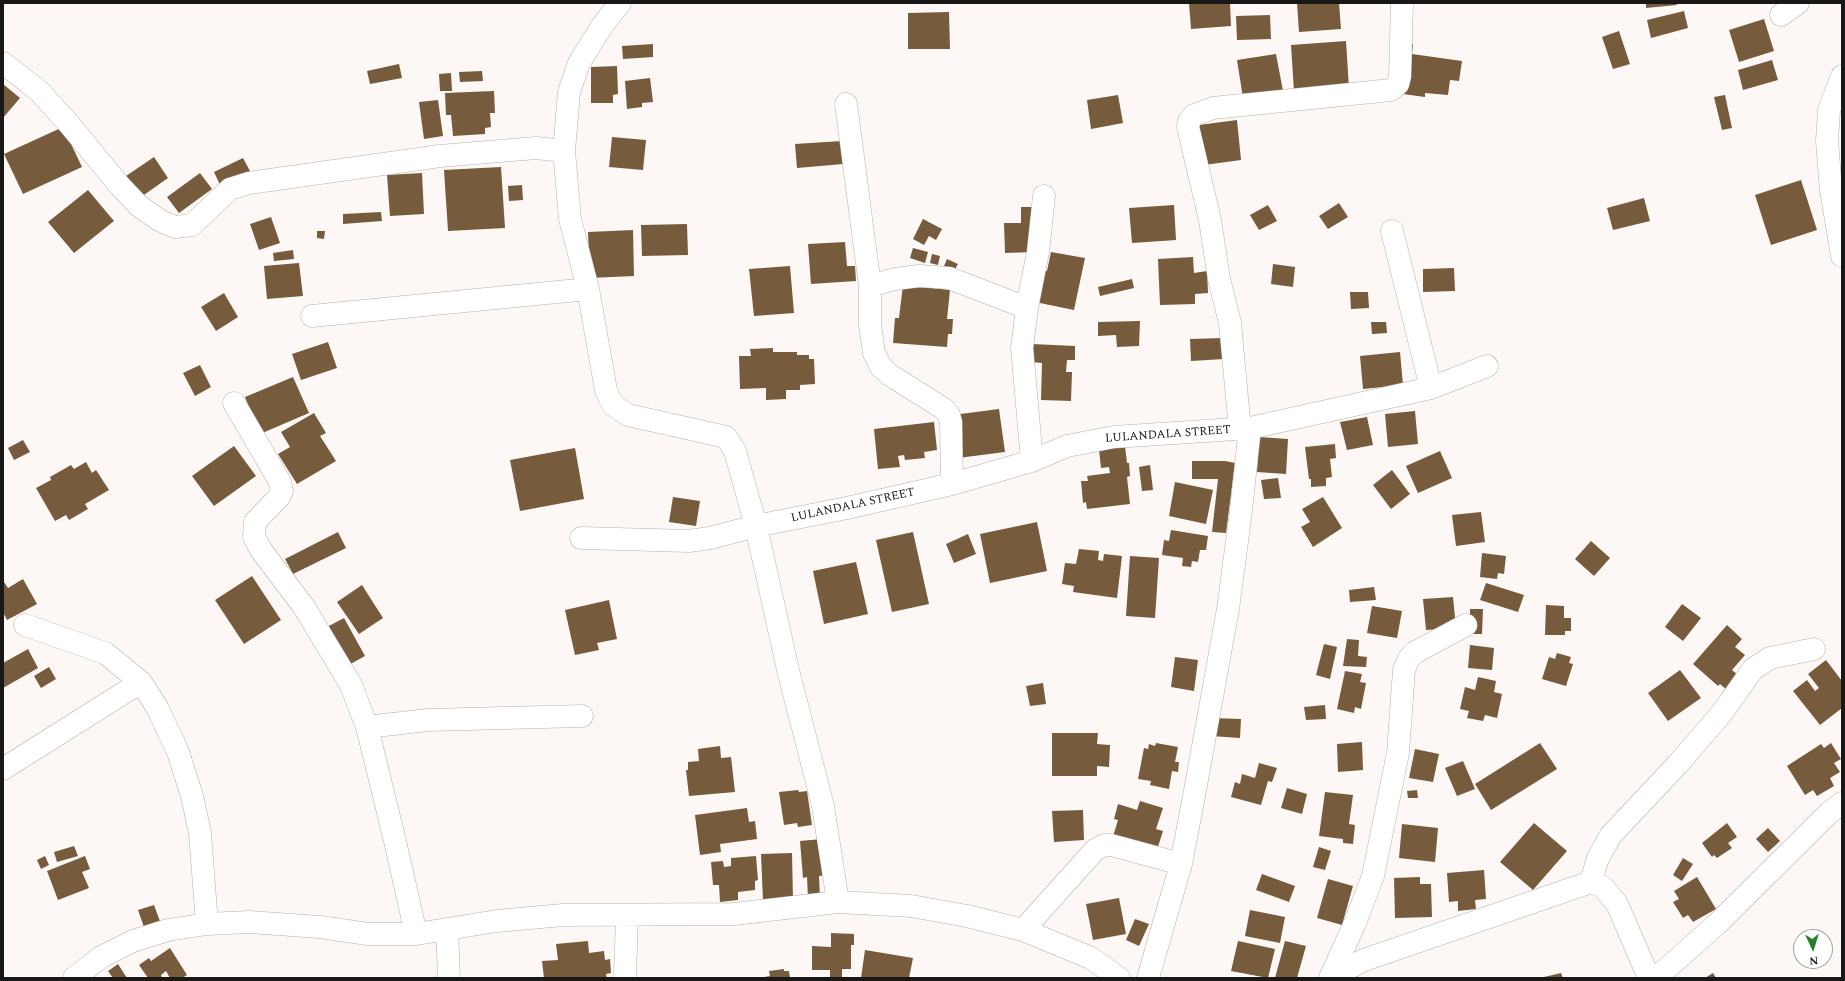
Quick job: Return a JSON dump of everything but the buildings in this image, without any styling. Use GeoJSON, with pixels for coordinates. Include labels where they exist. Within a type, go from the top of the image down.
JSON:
{"type":"FeatureCollection","features":[{"type":"Feature","properties":{"kind":"street"},"geometry":{"type":"LineString","coordinates":[[620,3],[602,26],[579,63],[569,92],[564,151],[570,219],[588,289],[606,390],[613,405],[628,415],[726,437],[735,451],[756,526],[788,670],[824,806],[838,902]]}},
{"type":"Feature","properties":{"kind":"street"},"geometry":{"type":"LineString","coordinates":[[1148,978],[1180,864],[1228,609],[1240,519],[1245,429],[1230,323],[1219,279],[1210,220],[1188,127],[1194,115],[1213,108],[1391,90],[1398,84],[1400,76],[1402,3]]}},
{"type":"Feature","properties":{"kind":"street"},"geometry":{"type":"LineString","coordinates":[[3,64],[38,91],[69,124],[100,164],[138,206],[159,220],[175,227],[192,225],[230,189],[249,183],[440,156],[536,148],[564,151]]}},
{"type":"Feature","properties":{"kind":"street"},"geometry":{"type":"LineString","coordinates":[[1842,76],[1829,110],[1827,141],[1831,190],[1842,256]]}},
{"type":"Feature","properties":{"kind":"street"},"geometry":{"type":"LineString","coordinates":[[846,104],[870,286],[870,325],[874,353],[881,367],[890,375],[944,409],[949,415],[951,422],[952,484]]}},
{"type":"Feature","properties":{"kind":"street"},"geometry":{"type":"LineString","coordinates":[[1032,460],[1022,348],[1027,308],[1038,252],[1044,196]]}},
{"type":"Feature","properties":{"kind":"street"},"geometry":{"type":"LineString","coordinates":[[1392,231],[1431,388]]}},
{"type":"Feature","properties":{"kind":"street"},"geometry":{"type":"LineString","coordinates":[[870,286],[895,279],[919,276],[949,278],[1027,308]]}},
{"type":"Feature","properties":{"kind":"street"},"geometry":{"type":"LineString","coordinates":[[312,316],[588,289]]}},
{"type":"Feature","properties":{"kind":"street","name":"LULANDALA STREET"},"geometry":{"type":"LineString","coordinates":[[581,538],[689,541],[710,538],[756,526],[847,508],[952,484],[1032,460],[1067,446],[1114,437],[1245,429],[1431,388],[1486,366]]}},
{"type":"Feature","properties":{"kind":"street"},"geometry":{"type":"LineString","coordinates":[[234,403],[280,482],[282,491],[279,497],[255,522],[254,537],[261,550],[304,607],[352,685],[367,727],[416,934]]}},
{"type":"Feature","properties":{"kind":"street"},"geometry":{"type":"LineString","coordinates":[[25,625],[105,653],[141,682],[158,709],[178,752],[192,796],[200,833],[207,924]]}},
{"type":"Feature","properties":{"kind":"street"},"geometry":{"type":"LineString","coordinates":[[1330,978],[1374,876],[1398,752],[1404,670],[1408,660],[1414,653],[1466,625]]}},
{"type":"Feature","properties":{"kind":"street"},"geometry":{"type":"LineString","coordinates":[[1591,882],[1598,858],[1611,835],[1677,765],[1722,713],[1753,669],[1770,658],[1814,649]]}},
{"type":"Feature","properties":{"kind":"street"},"geometry":{"type":"LineString","coordinates":[[3,769],[141,682]]}},
{"type":"Feature","properties":{"kind":"street"},"geometry":{"type":"LineString","coordinates":[[367,727],[428,720],[582,716]]}},
{"type":"Feature","properties":{"kind":"street"},"geometry":{"type":"LineString","coordinates":[[1656,978],[1717,924],[1829,813],[1842,803]]}},
{"type":"Feature","properties":{"kind":"street"},"geometry":{"type":"LineString","coordinates":[[1023,930],[1095,850],[1104,845],[1111,845],[1180,864]]}},
{"type":"Feature","properties":{"kind":"street"},"geometry":{"type":"LineString","coordinates":[[1330,978],[1364,960],[1591,882],[1603,886],[1617,904],[1649,978]]}},
{"type":"Feature","properties":{"kind":"street"},"geometry":{"type":"LineString","coordinates":[[74,978],[101,957],[133,941],[168,930],[207,924],[249,922],[320,927],[368,934],[416,934],[497,921],[563,915],[734,914],[838,902],[911,906],[966,916],[1023,930],[1091,958],[1119,978]]}},
{"type":"Feature","properties":{"kind":"street"},"geometry":{"type":"LineString","coordinates":[[625,978],[627,915]]}},
{"type":"Feature","properties":{"kind":"street"},"geometry":{"type":"LineString","coordinates":[[447,928],[449,978]]}}]}
